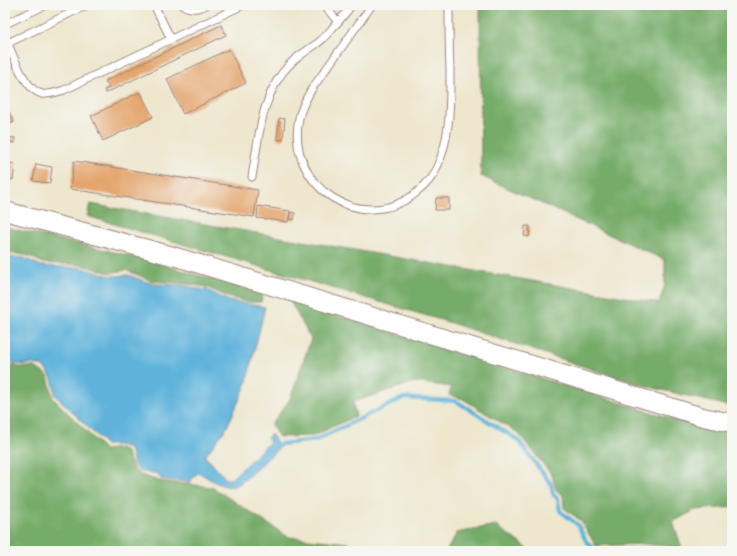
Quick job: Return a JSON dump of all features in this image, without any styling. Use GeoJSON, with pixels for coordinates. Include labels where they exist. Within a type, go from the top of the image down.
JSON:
{"type":"FeatureCollection","features":[{"type":"Feature","properties":{"kind":"street"},"geometry":{"type":"LineString","coordinates":[[5,211],[173,256],[703,417],[732,423]]}},
{"type":"Feature","properties":{"kind":"lane"},"geometry":{"type":"LineString","coordinates":[[5,24],[46,5]]}},
{"type":"Feature","properties":{"kind":"lane"},"geometry":{"type":"LineString","coordinates":[[87,5],[6,39],[26,82],[34,90],[42,94],[54,94],[64,90],[243,5]]}},
{"type":"Feature","properties":{"kind":"lane"},"geometry":{"type":"LineString","coordinates":[[154,5],[170,40]]}},
{"type":"Feature","properties":{"kind":"lane"},"geometry":{"type":"LineString","coordinates":[[183,5],[194,9],[206,5]]}},
{"type":"Feature","properties":{"kind":"lane"},"geometry":{"type":"LineString","coordinates":[[324,5],[338,22]]}},
{"type":"Feature","properties":{"kind":"lane"},"geometry":{"type":"LineString","coordinates":[[252,177],[263,115],[270,92],[280,74],[292,62],[320,41],[338,22],[351,5]]}},
{"type":"Feature","properties":{"kind":"lane"},"geometry":{"type":"LineString","coordinates":[[372,5],[311,90],[299,117],[297,132],[301,160],[314,182],[328,195],[344,204],[369,209],[393,205],[412,196],[422,189],[437,168],[446,142],[450,97],[449,5]]}},
{"type":"Feature","properties":{"kind":"green space"},"geometry":{"type":"Polygon","coordinates":[[[480,5],[732,5],[732,407],[634,383],[448,322],[87,216],[90,204],[659,303],[665,285],[665,260],[481,176],[480,5]]]}},
{"type":"Feature","properties":{"kind":"green space"},"geometry":{"type":"Polygon","coordinates":[[[5,227],[140,258],[263,294],[261,302],[247,302],[228,297],[207,287],[152,281],[126,270],[110,273],[82,265],[43,263],[29,256],[12,253],[5,255],[5,227]]]}},
{"type":"Feature","properties":{"kind":"green space"},"geometry":{"type":"Polygon","coordinates":[[[290,301],[680,421],[732,432],[732,507],[695,510],[673,522],[682,548],[643,544],[596,546],[581,521],[564,508],[563,495],[556,490],[552,475],[518,433],[463,399],[449,395],[451,387],[415,382],[353,402],[356,416],[313,436],[279,437],[271,425],[290,399],[311,339],[290,301]]]}},
{"type":"Feature","properties":{"kind":"green space"},"geometry":{"type":"Polygon","coordinates":[[[5,362],[18,367],[35,367],[48,376],[53,398],[105,450],[120,448],[126,452],[134,470],[141,475],[159,481],[212,487],[288,537],[349,543],[357,551],[5,551],[5,362]]]}},
{"type":"Feature","properties":{"kind":"green space"},"geometry":{"type":"Polygon","coordinates":[[[495,525],[531,551],[446,551],[457,533],[495,525]]]}},
{"type":"Feature","properties":{"kind":"water"},"geometry":{"type":"Polygon","coordinates":[[[5,257],[24,258],[41,266],[82,268],[110,276],[128,275],[152,284],[181,285],[207,290],[229,301],[265,307],[246,385],[227,427],[205,456],[226,479],[231,479],[270,442],[267,438],[271,434],[280,447],[241,483],[230,486],[219,484],[198,472],[190,482],[161,479],[157,473],[138,470],[134,465],[131,452],[126,447],[106,445],[55,395],[54,385],[50,375],[43,367],[33,364],[12,363],[5,359],[5,257]]]}},
{"type":"Feature","properties":{"kind":"building"},"geometry":{"type":"Polygon","coordinates":[[[221,25],[226,35],[106,93],[104,90],[109,88],[105,81],[221,25]]]}},
{"type":"Feature","properties":{"kind":"building"},"geometry":{"type":"Polygon","coordinates":[[[229,49],[246,83],[183,114],[167,79],[229,49]]]}},
{"type":"Feature","properties":{"kind":"building"},"geometry":{"type":"Polygon","coordinates":[[[140,92],[153,117],[103,141],[91,116],[140,92]]]}},
{"type":"Feature","properties":{"kind":"building"},"geometry":{"type":"Polygon","coordinates":[[[5,104],[14,122],[5,126],[5,104]]]}},
{"type":"Feature","properties":{"kind":"building"},"geometry":{"type":"Polygon","coordinates":[[[279,118],[285,119],[283,140],[277,139],[279,118]]]}},
{"type":"Feature","properties":{"kind":"building"},"geometry":{"type":"Polygon","coordinates":[[[5,137],[15,138],[15,143],[5,141],[5,137]]]}},
{"type":"Feature","properties":{"kind":"building"},"geometry":{"type":"Polygon","coordinates":[[[74,161],[258,190],[254,217],[70,189],[74,161]]]}},
{"type":"Feature","properties":{"kind":"building"},"geometry":{"type":"Polygon","coordinates":[[[5,162],[15,164],[13,180],[5,178],[5,162]]]}},
{"type":"Feature","properties":{"kind":"building"},"geometry":{"type":"Polygon","coordinates":[[[36,164],[52,167],[50,183],[33,181],[36,164]]]}},
{"type":"Feature","properties":{"kind":"building"},"geometry":{"type":"Polygon","coordinates":[[[436,198],[449,198],[449,210],[435,210],[436,198]]]}},
{"type":"Feature","properties":{"kind":"building"},"geometry":{"type":"Polygon","coordinates":[[[258,206],[290,211],[288,222],[257,218],[258,206]]]}},
{"type":"Feature","properties":{"kind":"building"},"geometry":{"type":"Polygon","coordinates":[[[291,212],[295,213],[294,220],[290,219],[291,212]]]}},
{"type":"Feature","properties":{"kind":"building"},"geometry":{"type":"Polygon","coordinates":[[[525,226],[530,226],[529,237],[524,236],[525,226]]]}},
{"type":"Feature","properties":{"kind":"waterway"},"geometry":{"type":"LineString","coordinates":[[274,445],[316,440],[403,398],[456,401],[518,440],[551,484],[553,494],[558,499],[560,511],[578,525],[586,541],[596,551]]}},
{"type":"Feature","properties":{"kind":"waterway"},"geometry":{"type":"LineString","coordinates":[[620,551],[647,549],[660,551]]}}]}
